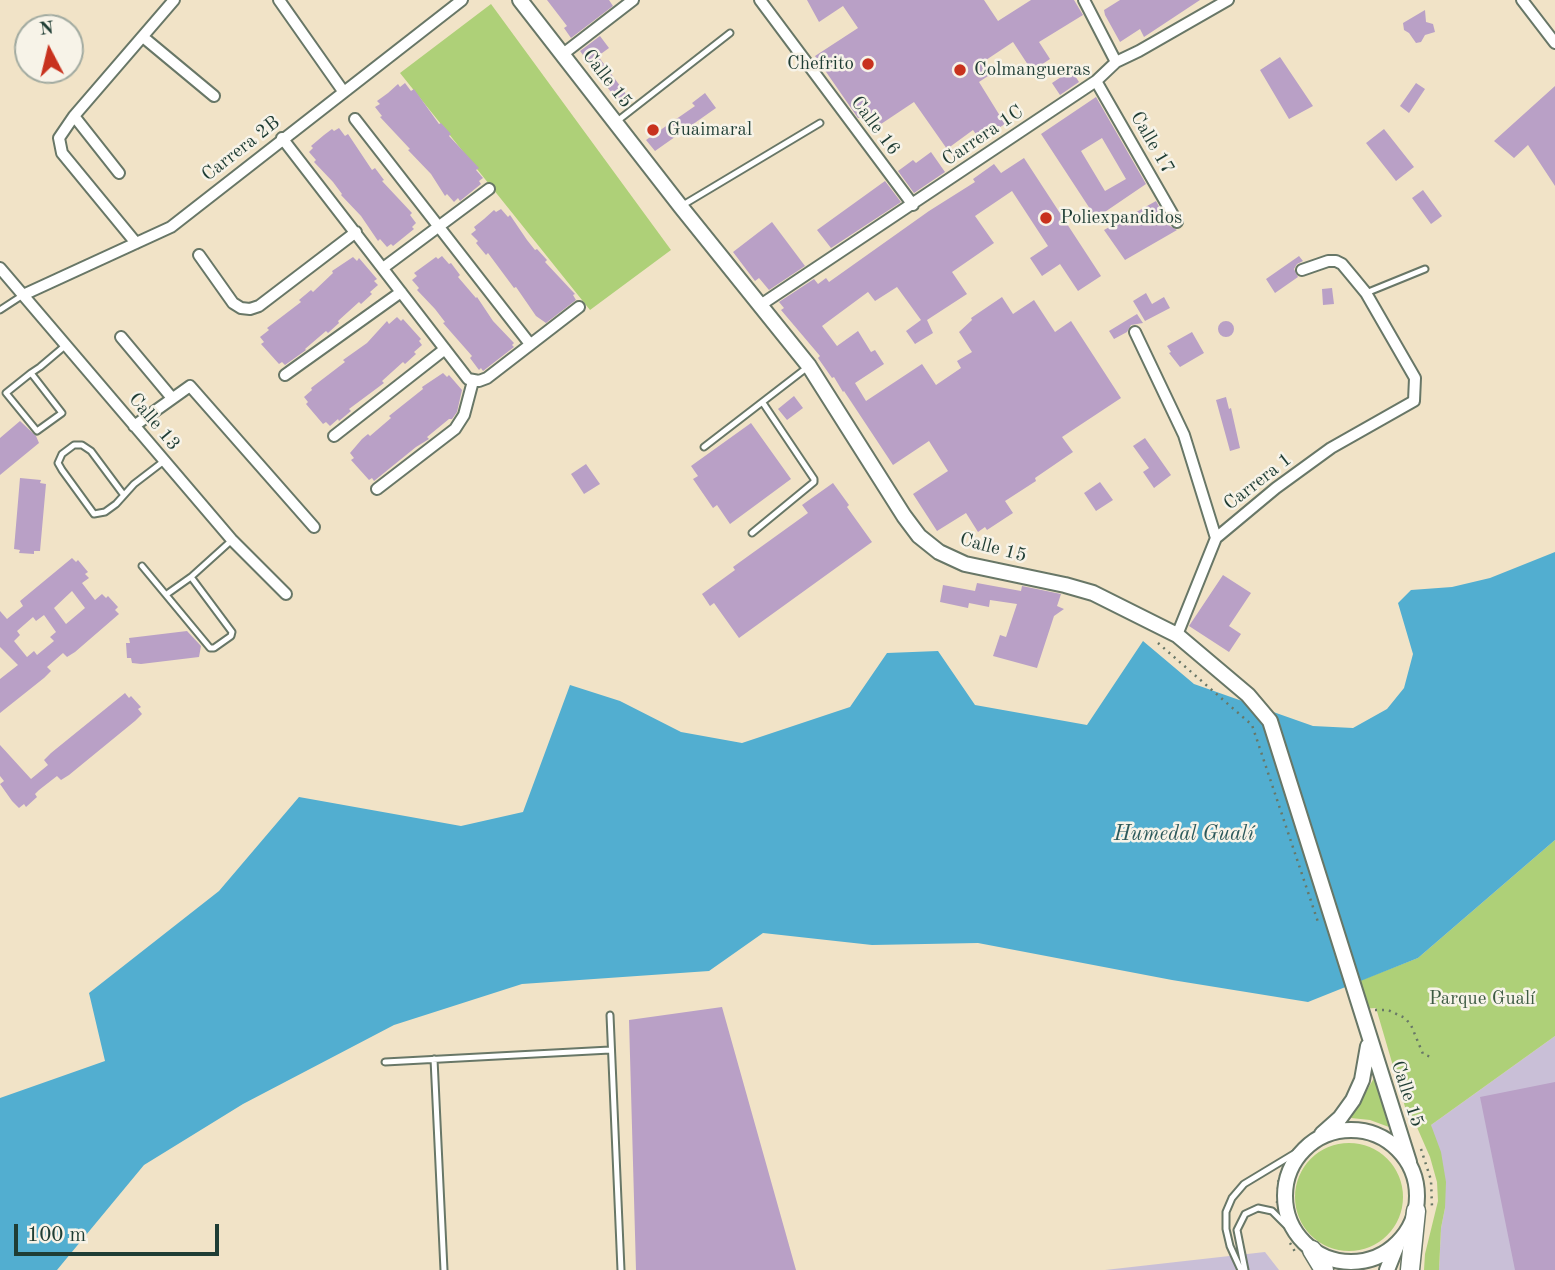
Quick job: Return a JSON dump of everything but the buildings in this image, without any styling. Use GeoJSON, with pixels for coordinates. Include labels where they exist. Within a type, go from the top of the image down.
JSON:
{"type":"FeatureCollection","features":[{"type":"Feature","properties":{"kind":"main road"},"geometry":{"type":"LineString","coordinates":[[1410,1270],[1416,1211]]}},
{"type":"Feature","properties":{"kind":"main road"},"geometry":{"type":"LineString","coordinates":[[1306,1244],[1335,1267]]}},
{"type":"Feature","properties":{"kind":"street"},"geometry":{"type":"LineString","coordinates":[[136,243],[62,153],[59,143],[61,134],[74,116],[174,0]]}},
{"type":"Feature","properties":{"kind":"street"},"geometry":{"type":"LineString","coordinates":[[279,0],[343,91]]}},
{"type":"Feature","properties":{"kind":"street","name":"Carrera 2B"},"geometry":{"type":"LineString","coordinates":[[23,295],[171,227],[462,0]]}},
{"type":"Feature","properties":{"kind":"street","name":"Calle 15"},"geometry":{"type":"LineString","coordinates":[[520,0],[809,366],[919,536],[939,552],[965,564],[1065,584],[1093,593],[1177,635],[1248,695],[1270,721],[1409,1162]]}},
{"type":"Feature","properties":{"kind":"street"},"geometry":{"type":"LineString","coordinates":[[564,54],[633,0]]}},
{"type":"Feature","properties":{"kind":"street","name":"Calle 16"},"geometry":{"type":"LineString","coordinates":[[760,0],[913,205]]}},
{"type":"Feature","properties":{"kind":"street","name":"Carrera 1C"},"geometry":{"type":"LineString","coordinates":[[759,306],[1096,81],[1116,62],[1228,0]]}},
{"type":"Feature","properties":{"kind":"street"},"geometry":{"type":"LineString","coordinates":[[1522,0],[1555,43]]}},
{"type":"Feature","properties":{"kind":"street"},"geometry":{"type":"LineString","coordinates":[[1089,2],[1116,62]]}},
{"type":"Feature","properties":{"kind":"street"},"geometry":{"type":"LineString","coordinates":[[143,37],[214,96]]}},
{"type":"Feature","properties":{"kind":"street","name":"Calle 17"},"geometry":{"type":"LineString","coordinates":[[1096,81],[1177,222]]}},
{"type":"Feature","properties":{"kind":"street"},"geometry":{"type":"LineString","coordinates":[[74,116],[119,173]]}},
{"type":"Feature","properties":{"kind":"street"},"geometry":{"type":"LineString","coordinates":[[355,119],[530,344]]}},
{"type":"Feature","properties":{"kind":"street"},"geometry":{"type":"LineString","coordinates":[[282,138],[468,379],[473,381],[487,378],[579,307]]}},
{"type":"Feature","properties":{"kind":"street"},"geometry":{"type":"LineString","coordinates":[[383,268],[489,189]]}},
{"type":"Feature","properties":{"kind":"street"},"geometry":{"type":"LineString","coordinates":[[199,255],[233,303],[250,309],[259,306],[356,232]]}},
{"type":"Feature","properties":{"kind":"street"},"geometry":{"type":"LineString","coordinates":[[1302,270],[1336,261],[1342,264],[1366,293]]}},
{"type":"Feature","properties":{"kind":"street","name":"Calle 13"},"geometry":{"type":"LineString","coordinates":[[0,268],[232,540],[286,594]]}},
{"type":"Feature","properties":{"kind":"street"},"geometry":{"type":"LineString","coordinates":[[285,375],[401,292]]}},
{"type":"Feature","properties":{"kind":"street","name":"Carrera 1"},"geometry":{"type":"LineString","coordinates":[[1177,635],[1216,538],[1331,447],[1414,401],[1415,378],[1366,293]]}},
{"type":"Feature","properties":{"kind":"street"},"geometry":{"type":"LineString","coordinates":[[1135,332],[1184,435],[1216,538]]}},
{"type":"Feature","properties":{"kind":"street"},"geometry":{"type":"LineString","coordinates":[[121,337],[172,398]]}},
{"type":"Feature","properties":{"kind":"street"},"geometry":{"type":"LineString","coordinates":[[334,436],[445,349]]}},
{"type":"Feature","properties":{"kind":"street"},"geometry":{"type":"LineString","coordinates":[[377,489],[455,429],[464,415],[473,381]]}},
{"type":"Feature","properties":{"kind":"street"},"geometry":{"type":"LineString","coordinates":[[134,426],[190,386],[314,527]]}},
{"type":"Feature","properties":{"kind":"street","name":"Calle 15"},"geometry":{"type":"LineString","coordinates":[[1307,1146],[1340,1118],[1353,1100],[1365,1070],[1368,1034]]}},
{"type":"Feature","properties":{"kind":"street"},"geometry":{"type":"LineString","coordinates":[[1306,1244],[1287,1215],[1284,1190],[1288,1174],[1296,1158],[1307,1146],[1333,1132],[1362,1130],[1389,1141],[1409,1162],[1418,1194],[1416,1211],[1409,1229],[1398,1243],[1387,1270]]}},
{"type":"Feature","properties":{"kind":"street"},"geometry":{"type":"LineString","coordinates":[[1335,1267],[1369,1260],[1398,1243]]}},
{"type":"Feature","properties":{"kind":"lane"},"geometry":{"type":"LineString","coordinates":[[616,122],[730,33]]}},
{"type":"Feature","properties":{"kind":"lane"},"geometry":{"type":"LineString","coordinates":[[681,207],[697,195],[820,124]]}},
{"type":"Feature","properties":{"kind":"lane"},"geometry":{"type":"LineString","coordinates":[[1366,293],[1425,269]]}},
{"type":"Feature","properties":{"kind":"lane"},"geometry":{"type":"LineString","coordinates":[[0,310],[23,295]]}},
{"type":"Feature","properties":{"kind":"lane"},"geometry":{"type":"LineString","coordinates":[[31,373],[62,413],[37,431],[6,393],[31,373],[66,345]]}},
{"type":"Feature","properties":{"kind":"lane"},"geometry":{"type":"LineString","coordinates":[[704,447],[809,366]]}},
{"type":"Feature","properties":{"kind":"lane"},"geometry":{"type":"LineString","coordinates":[[752,533],[814,482],[763,403]]}},
{"type":"Feature","properties":{"kind":"lane"},"geometry":{"type":"LineString","coordinates":[[123,494],[90,451],[82,445],[74,445],[62,454],[58,463],[94,514],[105,512],[116,504],[123,494],[164,461]]}},
{"type":"Feature","properties":{"kind":"lane"},"geometry":{"type":"LineString","coordinates":[[167,594],[191,577],[232,540]]}},
{"type":"Feature","properties":{"kind":"lane"},"geometry":{"type":"LineString","coordinates":[[142,566],[210,649],[231,636],[232,632],[191,577]]}},
{"type":"Feature","properties":{"kind":"lane"},"geometry":{"type":"LineString","coordinates":[[610,1015],[621,1270]]}},
{"type":"Feature","properties":{"kind":"lane"},"geometry":{"type":"LineString","coordinates":[[385,1062],[610,1049]]}},
{"type":"Feature","properties":{"kind":"lane"},"geometry":{"type":"LineString","coordinates":[[433,1059],[444,1270]]}},
{"type":"Feature","properties":{"kind":"lane"},"geometry":{"type":"LineString","coordinates":[[1243,1270],[1230,1246],[1226,1229],[1226,1212],[1232,1198],[1244,1184],[1307,1146]]}},
{"type":"Feature","properties":{"kind":"lane"},"geometry":{"type":"LineString","coordinates":[[1243,1270],[1237,1230],[1245,1214],[1251,1210],[1272,1211],[1306,1244]]}},
{"type":"Feature","properties":{"kind":"path"},"geometry":{"type":"LineString","coordinates":[[1154,639],[1252,725],[1318,922]]}},
{"type":"Feature","properties":{"kind":"path"},"geometry":{"type":"LineString","coordinates":[[1369,1011],[1388,1010],[1405,1018],[1411,1025],[1423,1054],[1431,1057]]}},
{"type":"Feature","properties":{"kind":"shaded area"},"geometry":{"type":"Polygon","coordinates":[[[1555,1036],[1555,1270],[1439,1270],[1445,1208],[1431,1125],[1555,1036]]]}},
{"type":"Feature","properties":{"kind":"shaded area"},"geometry":{"type":"Polygon","coordinates":[[[1265,1252],[1279,1270],[1105,1270],[1265,1252]]]}},
{"type":"Feature","properties":{"kind":"green space"},"geometry":{"type":"Polygon","coordinates":[[[491,4],[671,250],[590,310],[400,73],[491,4]]]}},
{"type":"Feature","properties":{"kind":"green space","name":"Parque Gualí"},"geometry":{"type":"Polygon","coordinates":[[[1555,840],[1555,1036],[1431,1125],[1441,1152],[1446,1182],[1445,1208],[1439,1270],[1424,1270],[1425,1254],[1438,1201],[1437,1182],[1416,1125],[1408,1117],[1376,1008],[1360,1009],[1359,981],[1418,958],[1555,840]]]}},
{"type":"Feature","properties":{"kind":"green space"},"geometry":{"type":"Polygon","coordinates":[[[1374,1078],[1389,1127],[1370,1120],[1351,1118],[1374,1078]]]}},
{"type":"Feature","properties":{"kind":"green space"},"geometry":{"type":"Polygon","coordinates":[[[1349,1143],[1370,1147],[1387,1159],[1399,1176],[1403,1197],[1399,1218],[1387,1235],[1370,1247],[1349,1251],[1328,1247],[1311,1235],[1299,1218],[1295,1197],[1299,1176],[1311,1159],[1328,1147],[1349,1143]]]}},
{"type":"Feature","properties":{"kind":"water","name":"Humedal Gualí"},"geometry":{"type":"Polygon","coordinates":[[[1555,552],[1555,840],[1418,958],[1308,1002],[1172,980],[978,943],[872,945],[763,933],[709,971],[522,984],[394,1025],[243,1104],[144,1165],[57,1270],[0,1270],[0,1098],[105,1061],[89,993],[219,891],[299,797],[461,826],[523,812],[570,685],[620,701],[681,732],[742,743],[850,707],[887,653],[938,651],[975,705],[1087,725],[1143,641],[1194,684],[1313,726],[1353,728],[1387,709],[1404,688],[1413,654],[1398,603],[1411,590],[1452,587],[1490,578],[1555,552]]]}},
{"type":"Feature","properties":{"kind":"place","name":"Chefrito"},"geometry":{"type":"Point","coordinates":[868,64]}},
{"type":"Feature","properties":{"kind":"place","name":"Colmangueras"},"geometry":{"type":"Point","coordinates":[960,70]}},
{"type":"Feature","properties":{"kind":"place","name":"Guaimaral"},"geometry":{"type":"Point","coordinates":[653,130]}},
{"type":"Feature","properties":{"kind":"place","name":"Poliexpandidos"},"geometry":{"type":"Point","coordinates":[1046,218]}}]}
